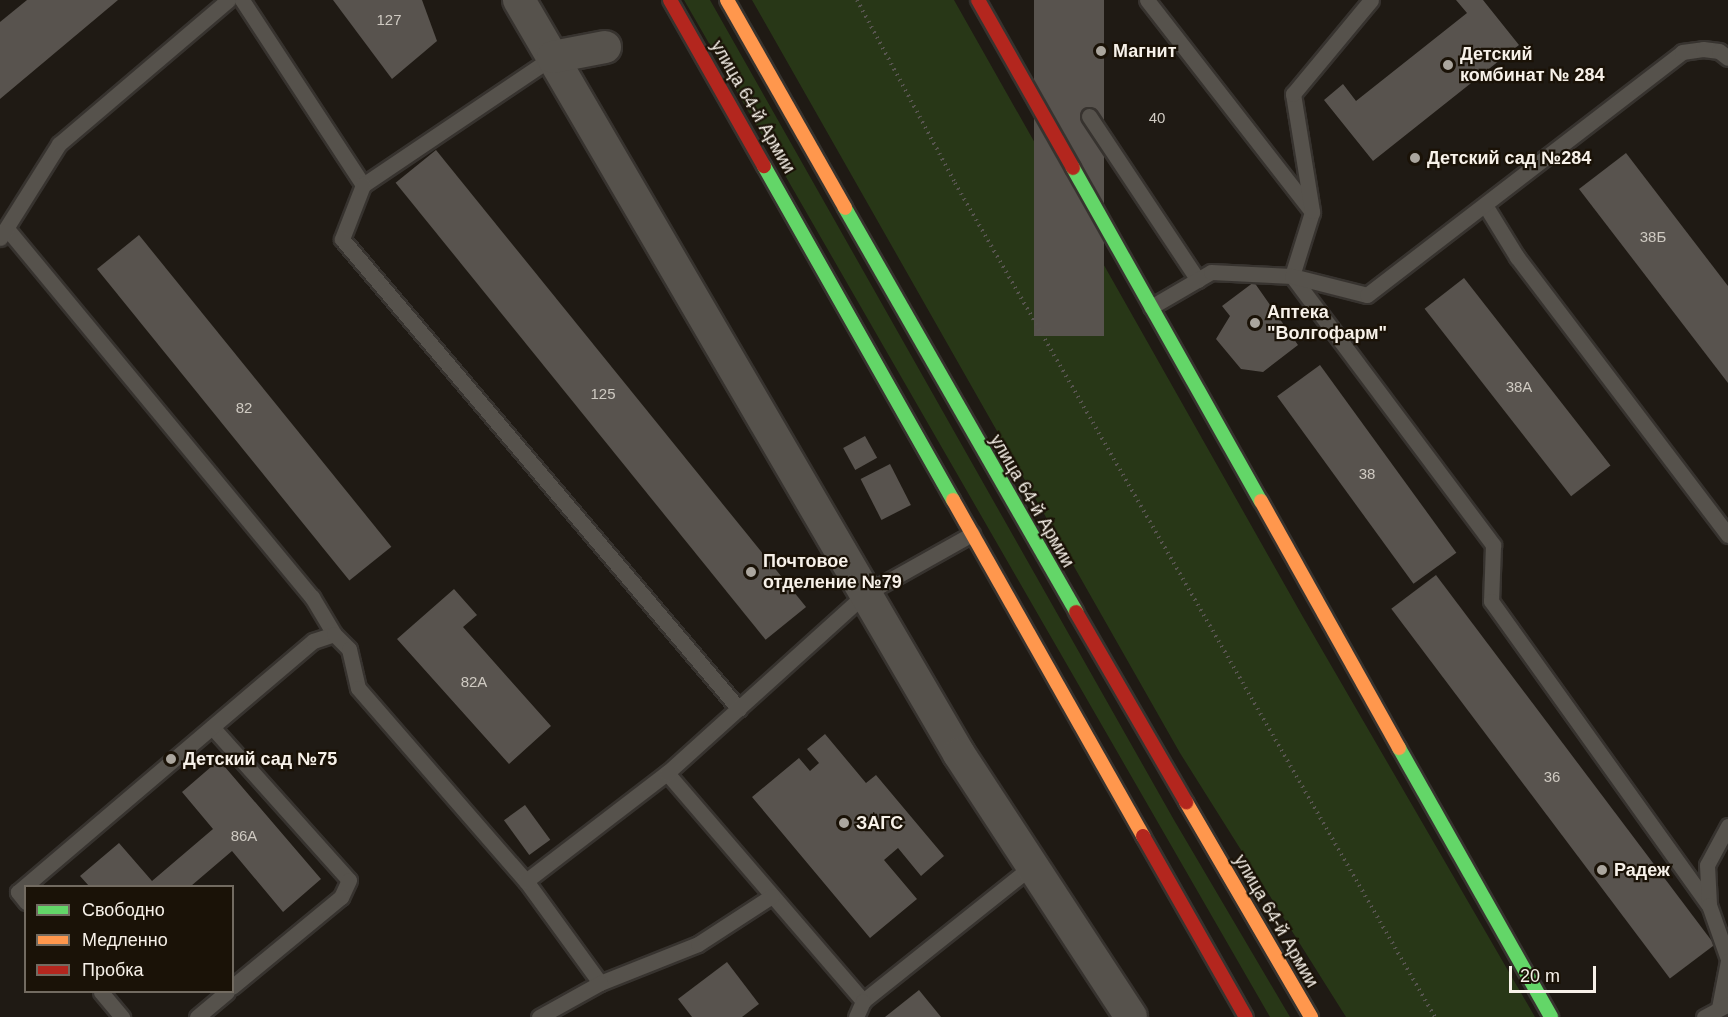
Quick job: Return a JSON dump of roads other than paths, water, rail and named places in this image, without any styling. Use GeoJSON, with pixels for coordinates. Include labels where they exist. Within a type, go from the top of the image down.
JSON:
{"type":"FeatureCollection","features":[{"type":"Feature","properties":{"kind":"main road","name":"улица 64-й Армии"},"geometry":{"type":"LineString","coordinates":[[670,0],[1246,1017]]}},
{"type":"Feature","properties":{"kind":"main road","name":"улица 64-й Армии"},"geometry":{"type":"LineString","coordinates":[[727,0],[1014,506],[1311,1017]]}},
{"type":"Feature","properties":{"kind":"main road"},"geometry":{"type":"LineString","coordinates":[[978,0],[1551,1017]]}},
{"type":"Feature","properties":{"kind":"street"},"geometry":{"type":"LineString","coordinates":[[519,0],[865,594],[1031,867],[1131,1017]]}},
{"type":"Feature","properties":{"kind":"street"},"geometry":{"type":"LineString","coordinates":[[553,57],[604,47]]}},
{"type":"Feature","properties":{"kind":"lane"},"geometry":{"type":"LineString","coordinates":[[228,0],[59,144],[4,234],[312,597],[334,634],[349,649],[358,688],[526,881],[600,983]]}},
{"type":"Feature","properties":{"kind":"lane"},"geometry":{"type":"LineString","coordinates":[[242,0],[363,185]]}},
{"type":"Feature","properties":{"kind":"lane"},"geometry":{"type":"LineString","coordinates":[[1147,0],[1312,212]]}},
{"type":"Feature","properties":{"kind":"lane"},"geometry":{"type":"LineString","coordinates":[[1292,276],[1312,212],[1293,94],[1371,0]]}},
{"type":"Feature","properties":{"kind":"lane"},"geometry":{"type":"LineString","coordinates":[[1151,307],[1211,272],[1292,276],[1367,295],[1682,52],[1703,49],[1719,51],[1728,58]]}},
{"type":"Feature","properties":{"kind":"lane"},"geometry":{"type":"LineString","coordinates":[[553,57],[363,185],[342,239],[739,709]]}},
{"type":"Feature","properties":{"kind":"lane"},"geometry":{"type":"LineString","coordinates":[[1089,116],[1198,280]]}},
{"type":"Feature","properties":{"kind":"lane"},"geometry":{"type":"LineString","coordinates":[[1485,206],[1517,256],[1728,535]]}},
{"type":"Feature","properties":{"kind":"lane"},"geometry":{"type":"LineString","coordinates":[[1292,276],[1493,545],[1491,601],[1709,905]]}},
{"type":"Feature","properties":{"kind":"lane"},"geometry":{"type":"LineString","coordinates":[[526,881],[667,773],[865,594],[972,534]]}},
{"type":"Feature","properties":{"kind":"lane"},"geometry":{"type":"LineString","coordinates":[[26,885],[313,641],[334,634]]}},
{"type":"Feature","properties":{"kind":"lane"},"geometry":{"type":"LineString","coordinates":[[212,727],[349,880],[341,897],[234,985]]}},
{"type":"Feature","properties":{"kind":"lane"},"geometry":{"type":"LineString","coordinates":[[667,773],[863,1001]]}},
{"type":"Feature","properties":{"kind":"lane"},"geometry":{"type":"LineString","coordinates":[[1704,1017],[1723,1006],[1728,960],[1709,905],[1707,866],[1728,826]]}},
{"type":"Feature","properties":{"kind":"lane"},"geometry":{"type":"LineString","coordinates":[[856,1017],[863,1001],[1031,867]]}},
{"type":"Feature","properties":{"kind":"lane"},"geometry":{"type":"LineString","coordinates":[[24,887],[18,892],[24,900]]}},
{"type":"Feature","properties":{"kind":"lane"},"geometry":{"type":"LineString","coordinates":[[539,1017],[600,983],[698,944],[772,896]]}},
{"type":"Feature","properties":{"kind":"lane"},"geometry":{"type":"LineString","coordinates":[[102,993],[122,1017]]}},
{"type":"Feature","properties":{"kind":"lane"},"geometry":{"type":"LineString","coordinates":[[197,1017],[226,993]]}},
{"type":"Feature","properties":{"kind":"place","name":"Магнит"},"geometry":{"type":"Point","coordinates":[1101,51]}},
{"type":"Feature","properties":{"kind":"place","name":"Детский комбинат № 284"},"geometry":{"type":"Point","coordinates":[1448,65]}},
{"type":"Feature","properties":{"kind":"place","name":"Детский сад №284"},"geometry":{"type":"Point","coordinates":[1415,158]}},
{"type":"Feature","properties":{"kind":"place","name":"Аптека \"Волгофарм\""},"geometry":{"type":"Point","coordinates":[1255,323]}},
{"type":"Feature","properties":{"kind":"place","name":"Почтовое отделение №79"},"geometry":{"type":"Point","coordinates":[751,572]}},
{"type":"Feature","properties":{"kind":"place","name":"Детский сад №75"},"geometry":{"type":"Point","coordinates":[171,759]}},
{"type":"Feature","properties":{"kind":"place","name":"ЗАГС"},"geometry":{"type":"Point","coordinates":[844,823]}},
{"type":"Feature","properties":{"kind":"place","name":"Радеж"},"geometry":{"type":"Point","coordinates":[1602,870]}}]}
